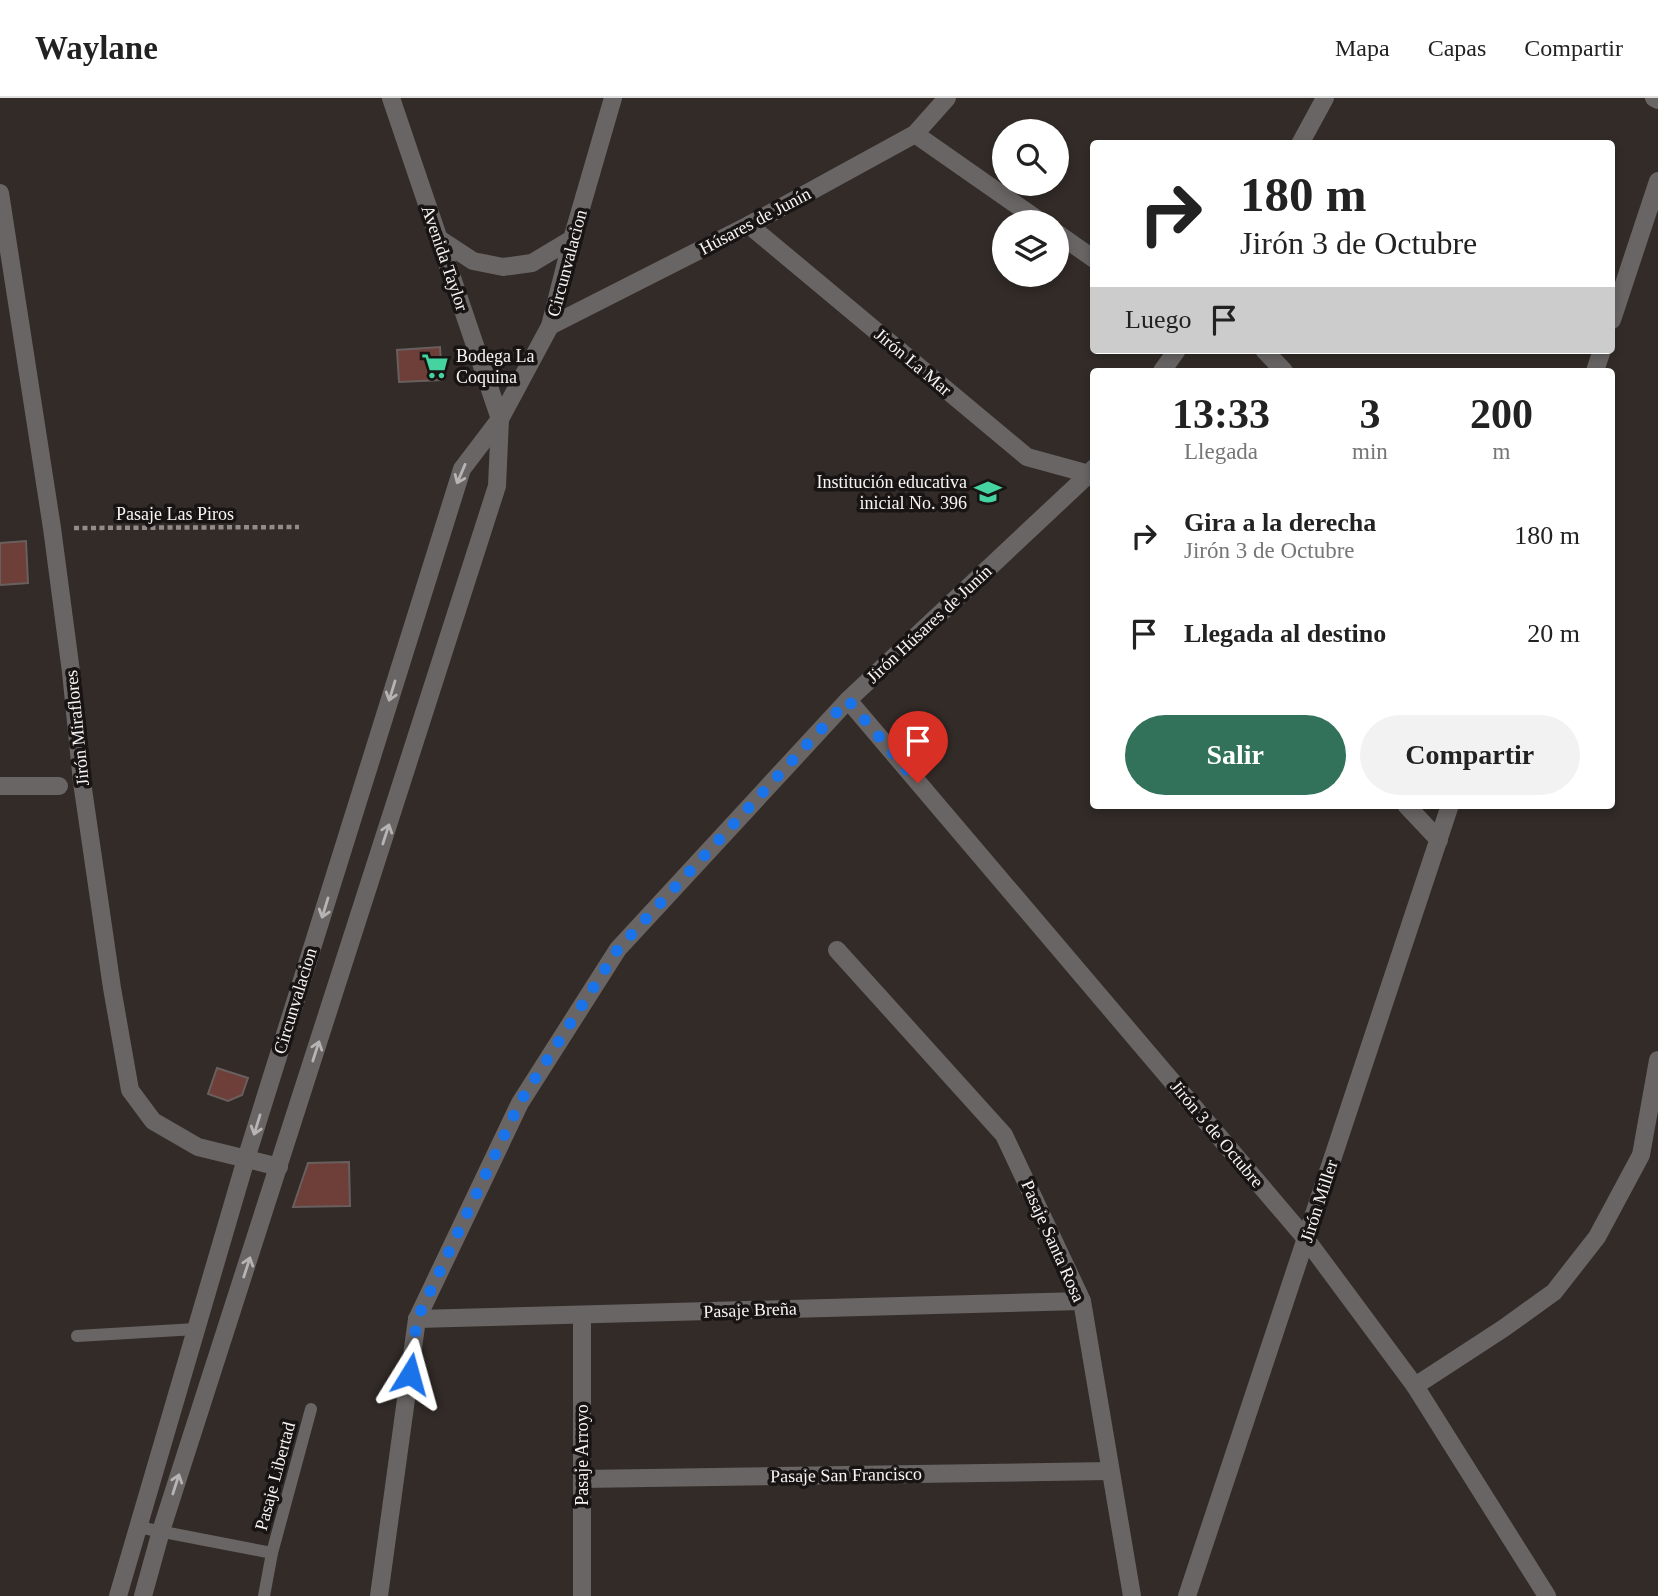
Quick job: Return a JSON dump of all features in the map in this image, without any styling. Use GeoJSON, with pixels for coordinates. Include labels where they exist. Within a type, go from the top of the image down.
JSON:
{"type":"FeatureCollection","features":[{"type":"Feature","properties":{"kind":"street","name":"Avenida Taylor"},"geometry":{"type":"LineString","coordinates":[[391,98],[500,419]]}},
{"type":"Feature","properties":{"kind":"street","name":"Circunvalacion"},"geometry":{"type":"LineString","coordinates":[[118,1596],[246,1159],[462,469],[500,419],[550,326],[613,98]]}},
{"type":"Feature","properties":{"kind":"street","name":"Húsares de Junín"},"geometry":{"type":"LineString","coordinates":[[550,326],[749,225],[915,134],[947,98]]}},
{"type":"Feature","properties":{"kind":"street"},"geometry":{"type":"LineString","coordinates":[[1302,140],[1325,98]]}},
{"type":"Feature","properties":{"kind":"street"},"geometry":{"type":"LineString","coordinates":[[915,134],[1024,210]]}},
{"type":"Feature","properties":{"kind":"street"},"geometry":{"type":"LineString","coordinates":[[1615,311],[1658,181]]}},
{"type":"Feature","properties":{"kind":"street","name":"Jirón Miraflores"},"geometry":{"type":"LineString","coordinates":[[0,192],[52,528],[72,672],[82,782],[130,1090],[153,1121],[198,1147],[279,1167]]}},
{"type":"Feature","properties":{"kind":"street","name":"Jirón La Mar"},"geometry":{"type":"LineString","coordinates":[[749,225],[1027,457],[1090,473]]}},
{"type":"Feature","properties":{"kind":"street"},"geometry":{"type":"LineString","coordinates":[[438,238],[473,261],[503,267],[532,263],[572,239]]}},
{"type":"Feature","properties":{"kind":"street"},"geometry":{"type":"LineString","coordinates":[[1069,241],[1090,256]]}},
{"type":"Feature","properties":{"kind":"street"},"geometry":{"type":"LineString","coordinates":[[1268,354],[1281,368]]}},
{"type":"Feature","properties":{"kind":"street","name":"Circunvalacion"},"geometry":{"type":"LineString","coordinates":[[143,1596],[161,1531],[497,486],[500,419]]}},
{"type":"Feature","properties":{"kind":"street","name":"Jirón Húsares de Junín"},"geometry":{"type":"LineString","coordinates":[[379,1596],[417,1319],[520,1102],[618,949],[848,700],[1090,475]]}},
{"type":"Feature","properties":{"kind":"street","name":"Jirón 3 de Octubre"},"geometry":{"type":"LineString","coordinates":[[848,700],[1306,1239],[1415,1386],[1547,1596]]}},
{"type":"Feature","properties":{"kind":"street"},"geometry":{"type":"LineString","coordinates":[[0,786],[59,786]]}},
{"type":"Feature","properties":{"kind":"street"},"geometry":{"type":"LineString","coordinates":[[1410,809],[1439,840]]}},
{"type":"Feature","properties":{"kind":"street","name":"Jirón Miller"},"geometry":{"type":"LineString","coordinates":[[1187,1596],[1449,809]]}},
{"type":"Feature","properties":{"kind":"street","name":"Pasaje Santa Rosa"},"geometry":{"type":"LineString","coordinates":[[837,950],[1004,1135],[1083,1301],[1132,1596]]}},
{"type":"Feature","properties":{"kind":"street"},"geometry":{"type":"LineString","coordinates":[[1415,1386],[1554,1292],[1597,1237],[1641,1155],[1658,1060]]}},
{"type":"Feature","properties":{"kind":"street","name":"Pasaje Breña"},"geometry":{"type":"LineString","coordinates":[[417,1319],[1083,1301]]}},
{"type":"Feature","properties":{"kind":"street","name":"Pasaje Arroyo"},"geometry":{"type":"LineString","coordinates":[[582,1315],[582,1595]]}},
{"type":"Feature","properties":{"kind":"street","name":"Pasaje San Francisco"},"geometry":{"type":"LineString","coordinates":[[582,1479],[1110,1471]]}},
{"type":"Feature","properties":{"kind":"lane"},"geometry":{"type":"LineString","coordinates":[[77,1336],[196,1329]]}},
{"type":"Feature","properties":{"kind":"lane","name":"Pasaje Libertad"},"geometry":{"type":"LineString","coordinates":[[264,1596],[272,1553],[311,1409]]}},
{"type":"Feature","properties":{"kind":"lane","name":"Pasaje Libertad"},"geometry":{"type":"LineString","coordinates":[[138,1527],[272,1553]]}},
{"type":"Feature","properties":{"kind":"path","name":"Pasaje Las Piros"},"geometry":{"type":"LineString","coordinates":[[52,528],[299,527]]}},
{"type":"Feature","properties":{"kind":"building"},"geometry":{"type":"Polygon","coordinates":[[[440,347],[442,380],[399,382],[397,350],[440,347]]]}},
{"type":"Feature","properties":{"kind":"building"},"geometry":{"type":"Polygon","coordinates":[[[26,541],[28,583],[0,585],[0,543],[26,541]]]}},
{"type":"Feature","properties":{"kind":"building"},"geometry":{"type":"Polygon","coordinates":[[[217,1068],[248,1078],[242,1095],[228,1101],[208,1094],[217,1068]]]}},
{"type":"Feature","properties":{"kind":"building"},"geometry":{"type":"Polygon","coordinates":[[[349,1162],[350,1206],[293,1207],[308,1163],[349,1162]]]}},
{"type":"Feature","properties":{"kind":"place","name":"Bodega La Coquina"},"geometry":{"type":"Point","coordinates":[435,366]}},
{"type":"Feature","properties":{"kind":"place","name":"Institución educativa inicial No. 396"},"geometry":{"type":"Point","coordinates":[988,492]}},
{"type":"Feature","properties":{"kind":"route"},"geometry":{"type":"LineString","coordinates":[[410,1374],[417,1319],[520,1102],[618,949],[848,700],[918,783]]}}]}
